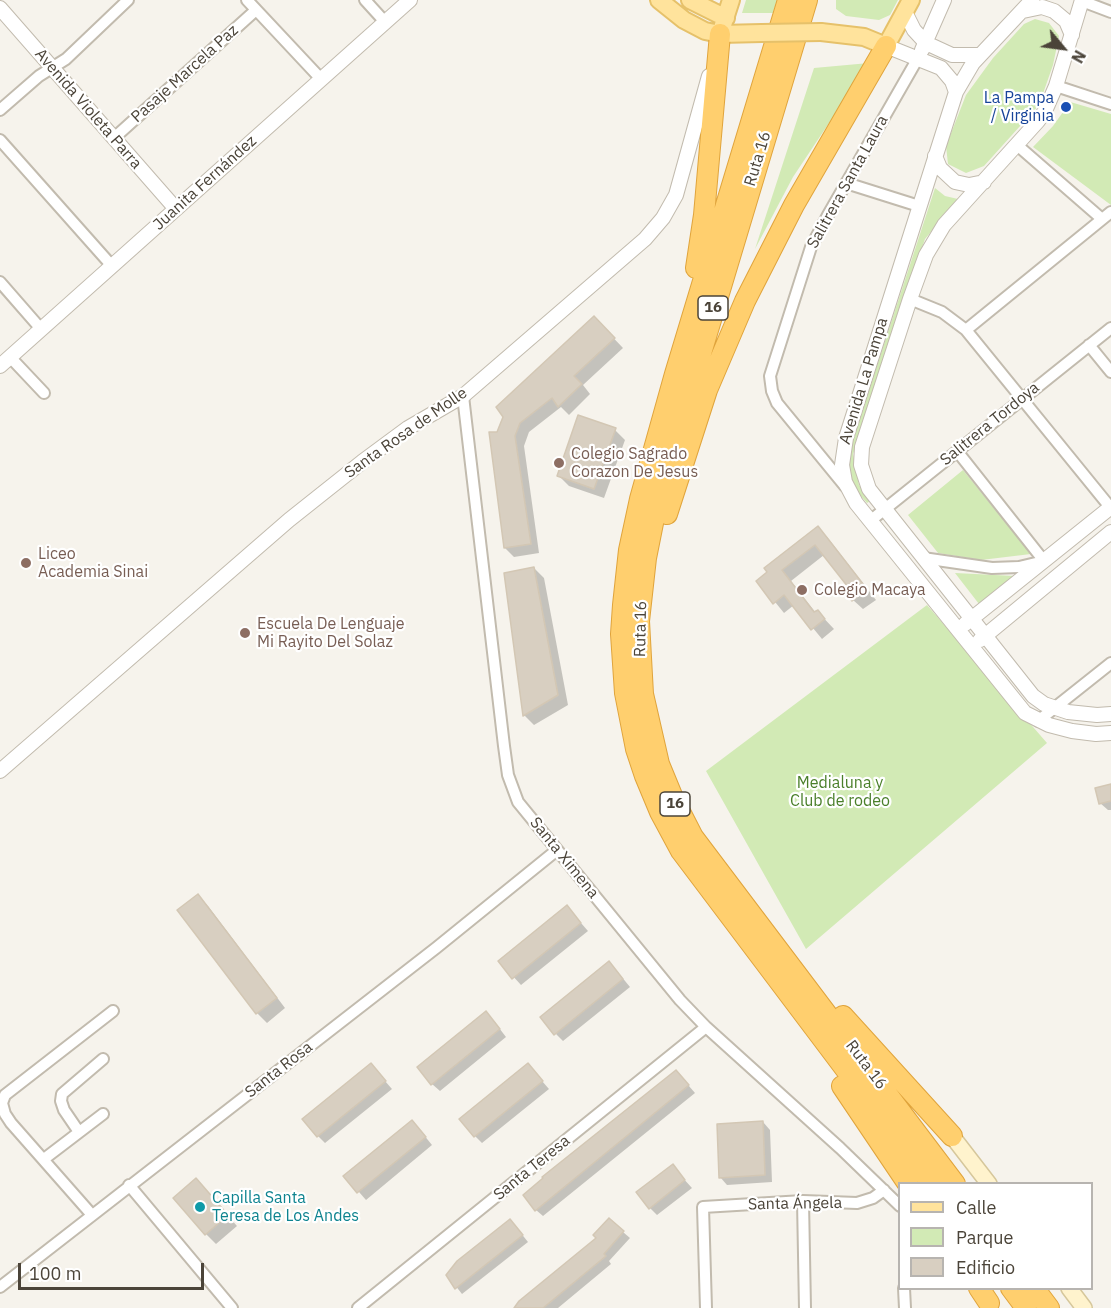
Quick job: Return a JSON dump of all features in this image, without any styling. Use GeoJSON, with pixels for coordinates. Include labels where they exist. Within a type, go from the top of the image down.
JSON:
{"type":"FeatureCollection","features":[{"type":"Feature","properties":{"kind":"highway","name":"Ruta 16"},"geometry":{"type":"LineString","coordinates":[[788,0],[646,474],[629,550],[623,605],[622,664],[636,749],[652,794],[677,844],[930,1182]]}},
{"type":"Feature","properties":{"kind":"highway","name":"Ruta 16"},"geometry":{"type":"LineString","coordinates":[[807,0],[665,471],[646,558],[639,621],[641,671],[647,718],[659,764],[685,822],[707,857],[954,1182]]}},
{"type":"Feature","properties":{"kind":"highway"},"geometry":{"type":"LineString","coordinates":[[675,374],[702,233],[723,26]]}},
{"type":"Feature","properties":{"kind":"highway"},"geometry":{"type":"LineString","coordinates":[[639,621],[670,503],[725,345],[776,237],[886,46]]}},
{"type":"Feature","properties":{"kind":"highway"},"geometry":{"type":"LineString","coordinates":[[710,890],[907,1182]]}},
{"type":"Feature","properties":{"kind":"highway"},"geometry":{"type":"LineString","coordinates":[[784,956],[872,1047],[952,1136]]}},
{"type":"Feature","properties":{"kind":"highway"},"geometry":{"type":"LineString","coordinates":[[1012,1290],[1026,1308]]}},
{"type":"Feature","properties":{"kind":"highway"},"geometry":{"type":"LineString","coordinates":[[1036,1290],[1049,1308]]}},
{"type":"Feature","properties":{"kind":"main road"},"geometry":{"type":"LineString","coordinates":[[658,0],[694,26],[723,26],[762,33],[821,32],[864,37],[886,46],[908,6]]}},
{"type":"Feature","properties":{"kind":"main road"},"geometry":{"type":"LineString","coordinates":[[690,0],[723,26]]}},
{"type":"Feature","properties":{"kind":"main road"},"geometry":{"type":"LineString","coordinates":[[723,26],[731,0]]}},
{"type":"Feature","properties":{"kind":"main road"},"geometry":{"type":"LineString","coordinates":[[952,1136],[987,1182]]}},
{"type":"Feature","properties":{"kind":"main road"},"geometry":{"type":"LineString","coordinates":[[1070,1290],[1084,1308]]}},
{"type":"Feature","properties":{"kind":"street"},"geometry":{"type":"LineString","coordinates":[[0,6],[4,0]]}},
{"type":"Feature","properties":{"kind":"street"},"geometry":{"type":"LineString","coordinates":[[0,110],[39,76],[66,59],[128,0]]}},
{"type":"Feature","properties":{"kind":"street"},"geometry":{"type":"LineString","coordinates":[[247,0],[321,79]]}},
{"type":"Feature","properties":{"kind":"street"},"geometry":{"type":"LineString","coordinates":[[365,0],[385,22]]}},
{"type":"Feature","properties":{"kind":"street","name":"Juanita Fernández"},"geometry":{"type":"LineString","coordinates":[[5,362],[410,0]]}},
{"type":"Feature","properties":{"kind":"street","name":"Salitrera Santa Laura"},"geometry":{"type":"LineString","coordinates":[[848,490],[780,409],[770,383],[772,368],[807,259],[822,225],[926,44],[944,0]]}},
{"type":"Feature","properties":{"kind":"street","name":"Avenida La Pampa"},"geometry":{"type":"LineString","coordinates":[[1032,0],[980,55],[956,92],[843,447],[843,474],[848,490],[870,521],[1021,709],[1038,721],[1078,732],[1111,733]]}},
{"type":"Feature","properties":{"kind":"street"},"geometry":{"type":"LineString","coordinates":[[1082,0],[1111,12]]}},
{"type":"Feature","properties":{"kind":"street","name":"Avenida La Pampa"},"geometry":{"type":"LineString","coordinates":[[1082,0],[1056,86],[1045,111],[944,225],[934,240],[919,271],[860,456],[865,482],[1033,696],[1054,708],[1082,714],[1111,714]]}},
{"type":"Feature","properties":{"kind":"street","name":"Avenida Violeta Parra"},"geometry":{"type":"LineString","coordinates":[[0,6],[176,209]]}},
{"type":"Feature","properties":{"kind":"street"},"geometry":{"type":"LineString","coordinates":[[908,6],[914,30],[926,44],[952,55],[980,55]]}},
{"type":"Feature","properties":{"kind":"street"},"geometry":{"type":"LineString","coordinates":[[1023,11],[1035,7],[1054,11],[1066,21],[1072,35]]}},
{"type":"Feature","properties":{"kind":"street","name":"Pasaje Marcela Paz"},"geometry":{"type":"LineString","coordinates":[[114,138],[256,10]]}},
{"type":"Feature","properties":{"kind":"street","name":"Santa Rosa de Molle"},"geometry":{"type":"LineString","coordinates":[[0,771],[289,520],[408,428],[463,396],[645,239],[663,218],[683,177],[723,26]]}},
{"type":"Feature","properties":{"kind":"street"},"geometry":{"type":"LineString","coordinates":[[886,46],[935,65],[945,72],[956,92]]}},
{"type":"Feature","properties":{"kind":"street"},"geometry":{"type":"LineString","coordinates":[[1056,86],[1111,104]]}},
{"type":"Feature","properties":{"kind":"street"},"geometry":{"type":"LineString","coordinates":[[0,140],[112,266]]}},
{"type":"Feature","properties":{"kind":"street"},"geometry":{"type":"LineString","coordinates":[[966,330],[1107,216],[1017,145]]}},
{"type":"Feature","properties":{"kind":"street"},"geometry":{"type":"LineString","coordinates":[[935,156],[940,168],[955,182],[969,185],[984,182]]}},
{"type":"Feature","properties":{"kind":"street"},"geometry":{"type":"LineString","coordinates":[[846,183],[919,206]]}},
{"type":"Feature","properties":{"kind":"street"},"geometry":{"type":"LineString","coordinates":[[0,282],[42,329]]}},
{"type":"Feature","properties":{"kind":"street"},"geometry":{"type":"LineString","coordinates":[[910,299],[942,312],[966,330],[1111,507],[958,630]]}},
{"type":"Feature","properties":{"kind":"street","name":"Salitrera Tordoya"},"geometry":{"type":"LineString","coordinates":[[870,521],[1111,328]]}},
{"type":"Feature","properties":{"kind":"street"},"geometry":{"type":"LineString","coordinates":[[1089,345],[1111,372]]}},
{"type":"Feature","properties":{"kind":"street"},"geometry":{"type":"LineString","coordinates":[[5,362],[44,393]]}},
{"type":"Feature","properties":{"kind":"street","name":"Santa Ximena"},"geometry":{"type":"LineString","coordinates":[[463,396],[508,775],[518,802],[681,1000],[706,1027],[814,1124],[898,1204]]}},
{"type":"Feature","properties":{"kind":"street"},"geometry":{"type":"LineString","coordinates":[[957,451],[1044,561]]}},
{"type":"Feature","properties":{"kind":"street"},"geometry":{"type":"LineString","coordinates":[[972,647],[1111,532]]}},
{"type":"Feature","properties":{"kind":"street"},"geometry":{"type":"LineString","coordinates":[[923,558],[992,568],[1019,567],[1044,561]]}},
{"type":"Feature","properties":{"kind":"street"},"geometry":{"type":"LineString","coordinates":[[1038,721],[1111,663]]}},
{"type":"Feature","properties":{"kind":"street","name":"Santa Rosa"},"geometry":{"type":"LineString","coordinates":[[0,1287],[427,955],[557,850]]}},
{"type":"Feature","properties":{"kind":"street"},"geometry":{"type":"LineString","coordinates":[[92,1215],[5,1114],[2,1103],[5,1095],[113,1011]]}},
{"type":"Feature","properties":{"kind":"street","name":"Santa Teresa"},"geometry":{"type":"LineString","coordinates":[[358,1308],[706,1027]]}},
{"type":"Feature","properties":{"kind":"street"},"geometry":{"type":"LineString","coordinates":[[79,1132],[64,1110],[61,1101],[62,1094],[103,1059]]}},
{"type":"Feature","properties":{"kind":"street"},"geometry":{"type":"LineString","coordinates":[[44,1159],[103,1114]]}},
{"type":"Feature","properties":{"kind":"street"},"geometry":{"type":"LineString","coordinates":[[129,1185],[232,1308]]}},
{"type":"Feature","properties":{"kind":"street","name":"Santa Ángela"},"geometry":{"type":"LineString","coordinates":[[706,1308],[703,1207],[803,1202],[857,1203],[873,1198],[884,1190]]}},
{"type":"Feature","properties":{"kind":"street"},"geometry":{"type":"LineString","coordinates":[[803,1202],[805,1308]]}},
{"type":"Feature","properties":{"kind":"street"},"geometry":{"type":"LineString","coordinates":[[904,1290],[905,1308]]}},
{"type":"Feature","properties":{"kind":"green space"},"geometry":{"type":"Polygon","coordinates":[[[746,0],[777,0],[773,13],[742,13],[746,0]]]}},
{"type":"Feature","properties":{"kind":"green space"},"geometry":{"type":"Polygon","coordinates":[[[836,0],[898,0],[890,15],[879,20],[846,16],[836,9],[836,0]]]}},
{"type":"Feature","properties":{"kind":"green space"},"geometry":{"type":"Polygon","coordinates":[[[1035,19],[1049,23],[1059,36],[1053,65],[1039,105],[984,166],[966,173],[948,164],[946,146],[966,95],[993,58],[1024,24],[1035,19]]]}},
{"type":"Feature","properties":{"kind":"green space"},"geometry":{"type":"Polygon","coordinates":[[[869,63],[793,177],[755,249],[814,68],[869,63]]]}},
{"type":"Feature","properties":{"kind":"green space"},"geometry":{"type":"Polygon","coordinates":[[[1067,101],[1111,114],[1111,205],[1033,147],[1053,126],[1063,112],[1067,101]]]}},
{"type":"Feature","properties":{"kind":"green space"},"geometry":{"type":"Polygon","coordinates":[[[935,188],[945,196],[958,199],[925,239],[853,454],[859,485],[872,500],[867,503],[853,487],[847,458],[935,188]]]}},
{"type":"Feature","properties":{"kind":"green space"},"geometry":{"type":"Polygon","coordinates":[[[963,470],[1031,554],[981,560],[938,553],[908,515],[963,470]]]}},
{"type":"Feature","properties":{"kind":"green space"},"geometry":{"type":"Polygon","coordinates":[[[955,573],[1015,576],[979,604],[955,573]]]}},
{"type":"Feature","properties":{"kind":"green space","name":"Medialuna y Club de rodeo"},"geometry":{"type":"Polygon","coordinates":[[[927,605],[1047,743],[806,949],[706,771],[927,605]]]}},
{"type":"Feature","properties":{"kind":"building"},"geometry":{"type":"Polygon","coordinates":[[[594,316],[615,338],[574,376],[582,384],[558,407],[552,398],[520,423],[515,436],[531,544],[504,548],[489,432],[497,432],[503,417],[496,407],[594,316]]]}},
{"type":"Feature","properties":{"kind":"building"},"geometry":{"type":"Polygon","coordinates":[[[578,415],[616,428],[594,489],[557,476],[578,415]]]}},
{"type":"Feature","properties":{"kind":"building"},"geometry":{"type":"Polygon","coordinates":[[[818,526],[867,589],[852,601],[844,590],[848,587],[815,545],[782,570],[814,612],[818,610],[825,619],[811,630],[784,595],[773,604],[756,581],[767,572],[764,568],[818,526]]]}},
{"type":"Feature","properties":{"kind":"building"},"geometry":{"type":"Polygon","coordinates":[[[534,567],[558,695],[523,716],[504,573],[534,567]]]}},
{"type":"Feature","properties":{"kind":"building"},"geometry":{"type":"Polygon","coordinates":[[[1111,784],[1111,801],[1099,804],[1095,788],[1111,784]]]}},
{"type":"Feature","properties":{"kind":"building"},"geometry":{"type":"Polygon","coordinates":[[[198,894],[277,998],[256,1014],[177,910],[198,894]]]}},
{"type":"Feature","properties":{"kind":"building"},"geometry":{"type":"Polygon","coordinates":[[[567,905],[581,923],[512,979],[498,961],[567,905]]]}},
{"type":"Feature","properties":{"kind":"building"},"geometry":{"type":"Polygon","coordinates":[[[609,961],[623,979],[554,1035],[540,1017],[609,961]]]}},
{"type":"Feature","properties":{"kind":"building"},"geometry":{"type":"Polygon","coordinates":[[[486,1011],[500,1029],[431,1085],[417,1067],[486,1011]]]}},
{"type":"Feature","properties":{"kind":"building"},"geometry":{"type":"Polygon","coordinates":[[[371,1063],[386,1081],[317,1137],[302,1119],[371,1063]]]}},
{"type":"Feature","properties":{"kind":"building"},"geometry":{"type":"Polygon","coordinates":[[[528,1063],[543,1081],[474,1137],[459,1119],[528,1063]]]}},
{"type":"Feature","properties":{"kind":"building"},"geometry":{"type":"Polygon","coordinates":[[[676,1070],[689,1085],[535,1211],[523,1195],[542,1177],[676,1070]]]}},
{"type":"Feature","properties":{"kind":"building"},"geometry":{"type":"Polygon","coordinates":[[[412,1120],[426,1137],[357,1193],[343,1176],[412,1120]]]}},
{"type":"Feature","properties":{"kind":"building"},"geometry":{"type":"Polygon","coordinates":[[[763,1121],[765,1175],[719,1178],[717,1124],[763,1121]]]}},
{"type":"Feature","properties":{"kind":"building"},"geometry":{"type":"Polygon","coordinates":[[[673,1164],[685,1180],[649,1209],[636,1192],[673,1164]]]}},
{"type":"Feature","properties":{"kind":"building","name":"Capilla Santa Teresa de Los Andes"},"geometry":{"type":"Polygon","coordinates":[[[196,1178],[228,1215],[205,1235],[173,1198],[196,1178]]]}},
{"type":"Feature","properties":{"kind":"building"},"geometry":{"type":"Polygon","coordinates":[[[609,1218],[624,1231],[604,1254],[606,1256],[543,1308],[514,1308],[519,1301],[596,1238],[593,1235],[609,1218]]]}},
{"type":"Feature","properties":{"kind":"building"},"geometry":{"type":"Polygon","coordinates":[[[510,1219],[523,1235],[455,1289],[446,1275],[457,1261],[510,1219]]]}},
{"type":"Feature","properties":{"kind":"place","name":"La Pampa / Virginia"},"geometry":{"type":"Point","coordinates":[1066,107]}},
{"type":"Feature","properties":{"kind":"place","name":"Colegio Sagrado Corazon De Jesus"},"geometry":{"type":"Point","coordinates":[559,463]}},
{"type":"Feature","properties":{"kind":"place","name":"Liceo Academia Sinai"},"geometry":{"type":"Point","coordinates":[26,563]}},
{"type":"Feature","properties":{"kind":"place","name":"Colegio Macaya"},"geometry":{"type":"Point","coordinates":[802,590]}},
{"type":"Feature","properties":{"kind":"place","name":"Escuela De Lenguaje Mi Rayito Del Solaz"},"geometry":{"type":"Point","coordinates":[245,633]}},
{"type":"Feature","properties":{"kind":"place","name":"Capilla Santa Teresa de Los Andes"},"geometry":{"type":"Point","coordinates":[200,1207]}}]}
